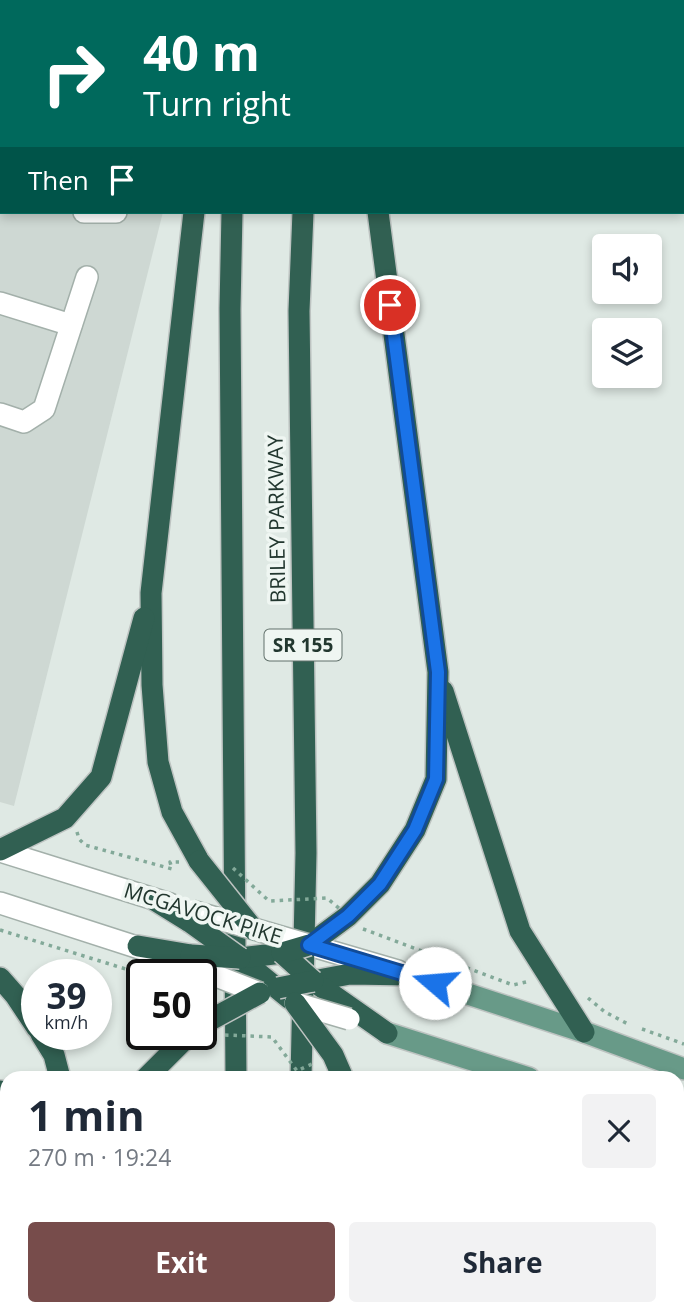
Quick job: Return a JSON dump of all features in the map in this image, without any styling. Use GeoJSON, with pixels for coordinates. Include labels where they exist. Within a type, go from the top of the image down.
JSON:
{"type":"FeatureCollection","features":[{"type":"Feature","properties":{"kind":"highway"},"geometry":{"type":"LineString","coordinates":[[194,214],[151,593],[152,685],[158,762],[172,813],[199,861],[254,930],[349,1013]]}},
{"type":"Feature","properties":{"kind":"highway"},"geometry":{"type":"LineString","coordinates":[[232,214],[230,309],[236,1071]]}},
{"type":"Feature","properties":{"kind":"highway","name":"BRILEY PARKWAY"},"geometry":{"type":"LineString","coordinates":[[301,1071],[306,853],[299,310],[303,214]]}},
{"type":"Feature","properties":{"kind":"highway"},"geometry":{"type":"LineString","coordinates":[[217,959],[282,953],[309,945],[348,916],[380,884],[415,830],[436,779],[438,672],[378,214]]}},
{"type":"Feature","properties":{"kind":"highway"},"geometry":{"type":"LineString","coordinates":[[0,850],[65,818],[101,777],[151,593]]}},
{"type":"Feature","properties":{"kind":"highway"},"geometry":{"type":"LineString","coordinates":[[438,672],[520,931],[584,1032]]}},
{"type":"Feature","properties":{"kind":"highway"},"geometry":{"type":"LineString","coordinates":[[153,899],[191,916],[240,958],[269,990]]}},
{"type":"Feature","properties":{"kind":"highway"},"geometry":{"type":"LineString","coordinates":[[138,946],[185,959]]}},
{"type":"Feature","properties":{"kind":"highway"},"geometry":{"type":"LineString","coordinates":[[217,1017],[269,990],[313,981],[350,966],[410,975]]}},
{"type":"Feature","properties":{"kind":"highway"},"geometry":{"type":"LineString","coordinates":[[0,978],[21,1004]]}},
{"type":"Feature","properties":{"kind":"highway"},"geometry":{"type":"LineString","coordinates":[[295,1003],[333,1055],[341,1071]]}},
{"type":"Feature","properties":{"kind":"highway"},"geometry":{"type":"LineString","coordinates":[[51,1050],[58,1071]]}},
{"type":"Feature","properties":{"kind":"highway"},"geometry":{"type":"LineString","coordinates":[[153,1071],[174,1050]]}},
{"type":"Feature","properties":{"kind":"main road"},"geometry":{"type":"LineString","coordinates":[[410,975],[584,1032],[684,1069]]}},
{"type":"Feature","properties":{"kind":"main road"},"geometry":{"type":"LineString","coordinates":[[387,1033],[507,1071]]}},
{"type":"Feature","properties":{"kind":"street"},"geometry":{"type":"LineString","coordinates":[[0,414],[24,422],[44,409],[86,277]]}},
{"type":"Feature","properties":{"kind":"street"},"geometry":{"type":"LineString","coordinates":[[0,303],[71,325]]}},
{"type":"Feature","properties":{"kind":"street","name":"MCGAVOCK PIKE"},"geometry":{"type":"LineString","coordinates":[[0,850],[153,899]]}},
{"type":"Feature","properties":{"kind":"street"},"geometry":{"type":"LineString","coordinates":[[0,903],[138,946]]}},
{"type":"Feature","properties":{"kind":"street","name":"MCGAVOCK PIKE"},"geometry":{"type":"LineString","coordinates":[[191,916],[309,945],[350,966]]}},
{"type":"Feature","properties":{"kind":"street"},"geometry":{"type":"LineString","coordinates":[[217,970],[295,1003],[349,1013],[387,1033]]}},
{"type":"Feature","properties":{"kind":"path"},"geometry":{"type":"LineString","coordinates":[[65,818],[85,845],[172,869],[170,862],[199,861]]}},
{"type":"Feature","properties":{"kind":"path"},"geometry":{"type":"LineString","coordinates":[[233,868],[269,901],[327,898],[363,929],[513,985],[528,983],[543,971]]}},
{"type":"Feature","properties":{"kind":"path"},"geometry":{"type":"LineString","coordinates":[[0,930],[126,969]]}},
{"type":"Feature","properties":{"kind":"path"},"geometry":{"type":"LineString","coordinates":[[586,997],[627,1024],[684,1044]]}},
{"type":"Feature","properties":{"kind":"path"},"geometry":{"type":"LineString","coordinates":[[217,1032],[221,1035],[272,1037],[297,1071],[333,1055]]}},
{"type":"Feature","properties":{"kind":"shaded area"},"geometry":{"type":"Polygon","coordinates":[[[0,214],[162,214],[14,806],[0,802],[0,214]]]}},
{"type":"Feature","properties":{"kind":"route"},"geometry":{"type":"LineString","coordinates":[[390,305],[438,672],[436,779],[415,830],[380,884],[348,916],[309,945],[435,983]]}}]}
